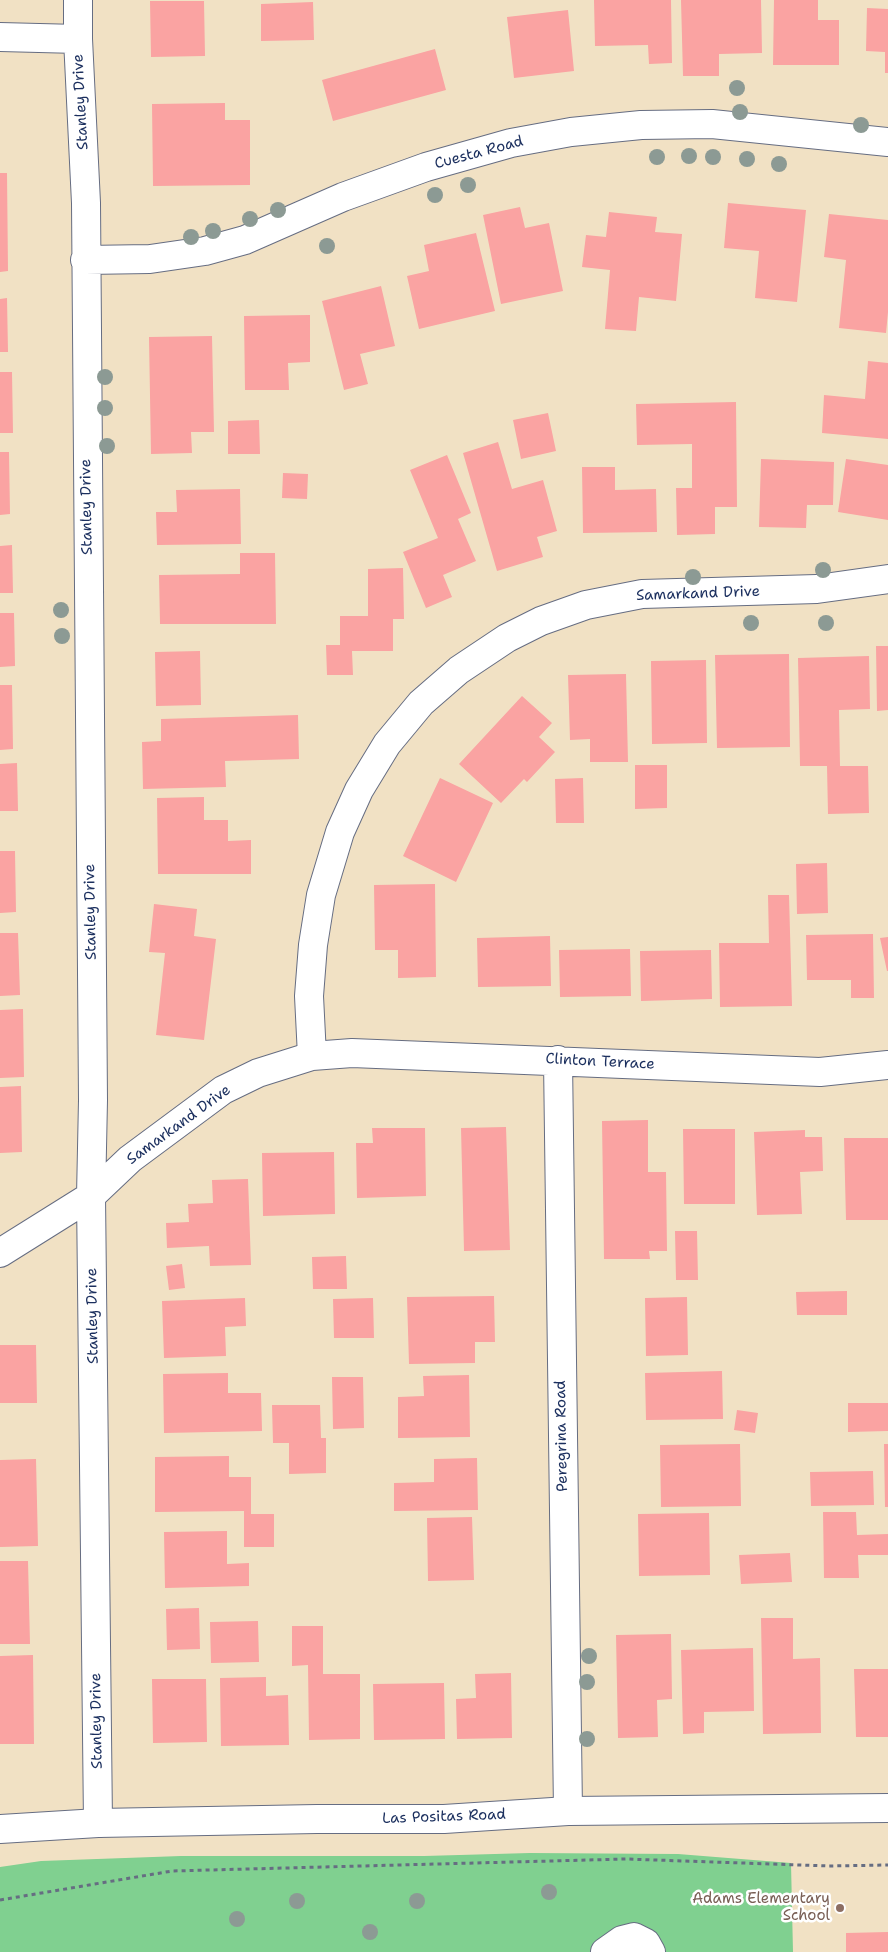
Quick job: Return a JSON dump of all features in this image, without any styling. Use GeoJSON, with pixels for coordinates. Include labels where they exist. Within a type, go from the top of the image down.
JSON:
{"type":"FeatureCollection","features":[{"type":"Feature","properties":{"kind":"street","name":"Stanley Drive"},"geometry":{"type":"LineString","coordinates":[[78,0],[78,39],[86,202],[93,1100],[91,1196],[98,1823]]}},
{"type":"Feature","properties":{"kind":"street"},"geometry":{"type":"LineString","coordinates":[[0,37],[78,39]]}},
{"type":"Feature","properties":{"kind":"street","name":"Cuesta Road"},"geometry":{"type":"LineString","coordinates":[[85,260],[150,259],[205,251],[245,240],[343,197],[426,167],[511,143],[571,132],[641,125],[712,124],[888,142]]}},
{"type":"Feature","properties":{"kind":"street","name":"Samarkand Drive"},"geometry":{"type":"LineString","coordinates":[[0,1253],[91,1196],[130,1159],[223,1090],[258,1073],[312,1056],[309,996],[313,945],[321,895],[340,832],[359,790],[387,744],[421,703],[459,670],[507,638],[541,621],[586,605],[642,594],[816,589],[888,579]]}},
{"type":"Feature","properties":{"kind":"street","name":"Clinton Terrace"},"geometry":{"type":"LineString","coordinates":[[312,1056],[352,1053],[820,1072],[888,1065]]}},
{"type":"Feature","properties":{"kind":"street","name":"Peregrina Road"},"geometry":{"type":"LineString","coordinates":[[558,1060],[568,1811]]}},
{"type":"Feature","properties":{"kind":"street","name":"Las Positas Road"},"geometry":{"type":"LineString","coordinates":[[0,1829],[98,1823],[444,1819],[568,1811],[888,1808]]}},
{"type":"Feature","properties":{"kind":"street"},"geometry":{"type":"LineString","coordinates":[[605,1952],[622,1940],[634,1937],[646,1943],[651,1952]]}},
{"type":"Feature","properties":{"kind":"path"},"geometry":{"type":"LineString","coordinates":[[0,1900],[172,1871],[626,1859],[829,1866],[888,1865]]}},
{"type":"Feature","properties":{"kind":"green space"},"geometry":{"type":"Polygon","coordinates":[[[530,1853],[678,1854],[791,1863],[793,1952],[0,1952],[0,1867],[41,1861],[181,1856],[424,1856],[530,1853]]]}},
{"type":"Feature","properties":{"kind":"building"},"geometry":{"type":"Polygon","coordinates":[[[594,0],[671,0],[672,63],[649,64],[648,45],[595,46],[594,0]]]}},
{"type":"Feature","properties":{"kind":"building"},"geometry":{"type":"Polygon","coordinates":[[[681,0],[761,0],[762,53],[719,54],[719,76],[683,76],[681,0]]]}},
{"type":"Feature","properties":{"kind":"building"},"geometry":{"type":"Polygon","coordinates":[[[774,0],[818,0],[818,20],[839,20],[839,65],[773,65],[774,0]]]}},
{"type":"Feature","properties":{"kind":"building"},"geometry":{"type":"Polygon","coordinates":[[[150,1],[204,1],[205,56],[151,57],[150,1]]]}},
{"type":"Feature","properties":{"kind":"building"},"geometry":{"type":"Polygon","coordinates":[[[313,2],[314,40],[261,41],[261,4],[313,2]]]}},
{"type":"Feature","properties":{"kind":"building"},"geometry":{"type":"Polygon","coordinates":[[[867,8],[888,9],[888,73],[885,73],[885,52],[866,51],[867,8]]]}},
{"type":"Feature","properties":{"kind":"building"},"geometry":{"type":"Polygon","coordinates":[[[568,10],[574,71],[514,78],[507,17],[568,10]]]}},
{"type":"Feature","properties":{"kind":"building"},"geometry":{"type":"Polygon","coordinates":[[[435,49],[446,90],[333,121],[322,80],[435,49]]]}},
{"type":"Feature","properties":{"kind":"building"},"geometry":{"type":"Polygon","coordinates":[[[225,103],[225,120],[250,120],[250,185],[153,186],[152,104],[225,103]]]}},
{"type":"Feature","properties":{"kind":"building"},"geometry":{"type":"Polygon","coordinates":[[[0,173],[7,173],[8,271],[0,272],[0,173]]]}},
{"type":"Feature","properties":{"kind":"building"},"geometry":{"type":"Polygon","coordinates":[[[728,203],[806,210],[797,302],[755,298],[759,251],[724,248],[728,203]]]}},
{"type":"Feature","properties":{"kind":"building"},"geometry":{"type":"Polygon","coordinates":[[[520,207],[525,228],[549,223],[563,291],[501,304],[483,215],[520,207]]]}},
{"type":"Feature","properties":{"kind":"building"},"geometry":{"type":"Polygon","coordinates":[[[609,212],[657,217],[655,232],[682,234],[676,301],[639,297],[636,331],[605,329],[610,270],[582,267],[586,235],[606,237],[609,212]]]}},
{"type":"Feature","properties":{"kind":"building"},"geometry":{"type":"Polygon","coordinates":[[[829,214],[888,220],[888,312],[886,333],[839,328],[846,260],[824,257],[829,214]]]}},
{"type":"Feature","properties":{"kind":"building"},"geometry":{"type":"Polygon","coordinates":[[[476,233],[495,311],[419,329],[407,276],[429,271],[424,245],[476,233]]]}},
{"type":"Feature","properties":{"kind":"building"},"geometry":{"type":"Polygon","coordinates":[[[381,286],[395,346],[360,354],[368,384],[344,390],[322,301],[381,286]]]}},
{"type":"Feature","properties":{"kind":"building"},"geometry":{"type":"Polygon","coordinates":[[[7,298],[8,352],[0,352],[0,299],[7,298]]]}},
{"type":"Feature","properties":{"kind":"building"},"geometry":{"type":"Polygon","coordinates":[[[310,315],[310,362],[288,363],[289,390],[245,390],[244,316],[310,315]]]}},
{"type":"Feature","properties":{"kind":"building"},"geometry":{"type":"Polygon","coordinates":[[[212,336],[214,432],[191,432],[192,453],[151,454],[149,337],[212,336]]]}},
{"type":"Feature","properties":{"kind":"building"},"geometry":{"type":"Polygon","coordinates":[[[868,361],[888,363],[888,439],[822,433],[824,395],[865,399],[868,361]]]}},
{"type":"Feature","properties":{"kind":"building"},"geometry":{"type":"Polygon","coordinates":[[[0,372],[12,372],[13,433],[0,433],[0,372]]]}},
{"type":"Feature","properties":{"kind":"building"},"geometry":{"type":"Polygon","coordinates":[[[736,402],[737,507],[715,507],[715,534],[677,535],[676,488],[692,488],[692,444],[637,445],[636,404],[736,402]]]}},
{"type":"Feature","properties":{"kind":"building"},"geometry":{"type":"Polygon","coordinates":[[[548,413],[556,451],[521,459],[513,420],[548,413]]]}},
{"type":"Feature","properties":{"kind":"building"},"geometry":{"type":"Polygon","coordinates":[[[259,420],[260,454],[228,454],[228,421],[259,420]]]}},
{"type":"Feature","properties":{"kind":"building"},"geometry":{"type":"Polygon","coordinates":[[[498,442],[512,489],[543,480],[557,531],[537,537],[543,557],[497,571],[463,453],[498,442]]]}},
{"type":"Feature","properties":{"kind":"building"},"geometry":{"type":"Polygon","coordinates":[[[0,452],[9,452],[10,514],[0,515],[0,452]]]}},
{"type":"Feature","properties":{"kind":"building"},"geometry":{"type":"Polygon","coordinates":[[[447,455],[471,513],[458,519],[476,561],[443,575],[452,597],[426,608],[403,552],[438,538],[410,470],[447,455]]]}},
{"type":"Feature","properties":{"kind":"building"},"geometry":{"type":"Polygon","coordinates":[[[761,459],[834,462],[833,505],[807,505],[806,528],[759,527],[761,459]]]}},
{"type":"Feature","properties":{"kind":"building"},"geometry":{"type":"Polygon","coordinates":[[[846,459],[888,465],[888,520],[838,512],[846,459]]]}},
{"type":"Feature","properties":{"kind":"building"},"geometry":{"type":"Polygon","coordinates":[[[582,467],[615,467],[615,490],[656,489],[657,532],[583,533],[582,467]]]}},
{"type":"Feature","properties":{"kind":"building"},"geometry":{"type":"Polygon","coordinates":[[[283,473],[308,474],[307,499],[282,498],[283,473]]]}},
{"type":"Feature","properties":{"kind":"building"},"geometry":{"type":"Polygon","coordinates":[[[240,489],[241,544],[157,545],[156,512],[177,512],[176,490],[240,489]]]}},
{"type":"Feature","properties":{"kind":"building"},"geometry":{"type":"Polygon","coordinates":[[[12,545],[13,593],[0,593],[0,546],[12,545]]]}},
{"type":"Feature","properties":{"kind":"building"},"geometry":{"type":"Polygon","coordinates":[[[240,553],[275,553],[276,624],[160,624],[159,575],[240,574],[240,553]]]}},
{"type":"Feature","properties":{"kind":"building"},"geometry":{"type":"Polygon","coordinates":[[[403,568],[404,619],[393,619],[393,651],[352,651],[353,675],[327,675],[326,645],[340,645],[340,616],[368,616],[368,569],[403,568]]]}},
{"type":"Feature","properties":{"kind":"building"},"geometry":{"type":"Polygon","coordinates":[[[0,613],[14,613],[15,666],[0,667],[0,613]]]}},
{"type":"Feature","properties":{"kind":"building"},"geometry":{"type":"Polygon","coordinates":[[[876,646],[888,646],[888,710],[877,711],[876,646]]]}},
{"type":"Feature","properties":{"kind":"building"},"geometry":{"type":"Polygon","coordinates":[[[200,651],[201,705],[156,706],[155,652],[200,651]]]}},
{"type":"Feature","properties":{"kind":"building"},"geometry":{"type":"Polygon","coordinates":[[[789,654],[790,747],[717,748],[715,655],[789,654]]]}},
{"type":"Feature","properties":{"kind":"building"},"geometry":{"type":"Polygon","coordinates":[[[869,656],[870,709],[839,710],[840,766],[868,766],[869,813],[828,814],[827,766],[800,766],[798,658],[869,656]]]}},
{"type":"Feature","properties":{"kind":"building"},"geometry":{"type":"Polygon","coordinates":[[[706,660],[707,743],[652,744],[651,661],[706,660]]]}},
{"type":"Feature","properties":{"kind":"building"},"geometry":{"type":"Polygon","coordinates":[[[626,674],[628,762],[590,762],[590,739],[570,740],[568,675],[626,674]]]}},
{"type":"Feature","properties":{"kind":"building"},"geometry":{"type":"Polygon","coordinates":[[[0,685],[12,685],[13,749],[0,750],[0,685]]]}},
{"type":"Feature","properties":{"kind":"building"},"geometry":{"type":"Polygon","coordinates":[[[522,696],[552,723],[539,737],[555,752],[527,782],[524,779],[501,803],[459,764],[522,696]]]}},
{"type":"Feature","properties":{"kind":"building"},"geometry":{"type":"Polygon","coordinates":[[[298,715],[299,759],[225,761],[226,787],[143,789],[142,742],[161,741],[161,719],[298,715]]]}},
{"type":"Feature","properties":{"kind":"building"},"geometry":{"type":"Polygon","coordinates":[[[17,763],[18,811],[0,811],[0,764],[17,763]]]}},
{"type":"Feature","properties":{"kind":"building"},"geometry":{"type":"Polygon","coordinates":[[[635,765],[667,765],[667,808],[635,809],[635,765]]]}},
{"type":"Feature","properties":{"kind":"building"},"geometry":{"type":"Polygon","coordinates":[[[440,778],[493,803],[456,882],[403,856],[440,778]]]}},
{"type":"Feature","properties":{"kind":"building"},"geometry":{"type":"Polygon","coordinates":[[[583,778],[584,823],[556,823],[555,779],[583,778]]]}},
{"type":"Feature","properties":{"kind":"building"},"geometry":{"type":"Polygon","coordinates":[[[204,797],[204,820],[228,820],[228,841],[251,840],[251,874],[158,874],[157,798],[204,797]]]}},
{"type":"Feature","properties":{"kind":"building"},"geometry":{"type":"Polygon","coordinates":[[[0,851],[15,851],[16,912],[0,913],[0,851]]]}},
{"type":"Feature","properties":{"kind":"building"},"geometry":{"type":"Polygon","coordinates":[[[827,863],[828,913],[797,914],[796,864],[827,863]]]}},
{"type":"Feature","properties":{"kind":"building"},"geometry":{"type":"Polygon","coordinates":[[[435,884],[436,977],[398,978],[398,950],[375,950],[374,885],[435,884]]]}},
{"type":"Feature","properties":{"kind":"building"},"geometry":{"type":"Polygon","coordinates":[[[768,895],[789,895],[792,1006],[720,1007],[719,943],[769,943],[768,895]]]}},
{"type":"Feature","properties":{"kind":"building"},"geometry":{"type":"Polygon","coordinates":[[[154,904],[197,909],[194,936],[216,939],[204,1040],[156,1035],[165,953],[149,952],[154,904]]]}},
{"type":"Feature","properties":{"kind":"building"},"geometry":{"type":"Polygon","coordinates":[[[0,933],[18,933],[20,995],[0,996],[0,933]]]}},
{"type":"Feature","properties":{"kind":"building"},"geometry":{"type":"Polygon","coordinates":[[[873,934],[874,998],[851,998],[851,980],[807,980],[806,935],[873,934]]]}},
{"type":"Feature","properties":{"kind":"building"},"geometry":{"type":"Polygon","coordinates":[[[550,936],[551,986],[478,987],[477,938],[550,936]]]}},
{"type":"Feature","properties":{"kind":"building"},"geometry":{"type":"Polygon","coordinates":[[[888,937],[888,971],[887,971],[880,938],[888,937]]]}},
{"type":"Feature","properties":{"kind":"building"},"geometry":{"type":"Polygon","coordinates":[[[630,949],[631,996],[560,997],[559,950],[630,949]]]}},
{"type":"Feature","properties":{"kind":"building"},"geometry":{"type":"Polygon","coordinates":[[[711,950],[712,999],[641,1001],[640,951],[711,950]]]}},
{"type":"Feature","properties":{"kind":"building"},"geometry":{"type":"Polygon","coordinates":[[[23,1009],[24,1077],[0,1078],[0,1010],[23,1009]]]}},
{"type":"Feature","properties":{"kind":"building"},"geometry":{"type":"Polygon","coordinates":[[[21,1086],[22,1152],[0,1153],[0,1087],[21,1086]]]}},
{"type":"Feature","properties":{"kind":"building"},"geometry":{"type":"Polygon","coordinates":[[[648,1120],[648,1172],[666,1172],[667,1251],[649,1251],[650,1259],[604,1259],[602,1121],[648,1120]]]}},
{"type":"Feature","properties":{"kind":"building"},"geometry":{"type":"Polygon","coordinates":[[[506,1127],[510,1250],[464,1251],[461,1128],[506,1127]]]}},
{"type":"Feature","properties":{"kind":"building"},"geometry":{"type":"Polygon","coordinates":[[[372,1128],[425,1128],[426,1196],[357,1198],[356,1143],[373,1143],[372,1128]]]}},
{"type":"Feature","properties":{"kind":"building"},"geometry":{"type":"Polygon","coordinates":[[[683,1129],[735,1129],[735,1204],[684,1204],[683,1129]]]}},
{"type":"Feature","properties":{"kind":"building"},"geometry":{"type":"Polygon","coordinates":[[[805,1130],[805,1137],[822,1137],[823,1171],[800,1172],[802,1214],[757,1215],[754,1132],[805,1130]]]}},
{"type":"Feature","properties":{"kind":"building"},"geometry":{"type":"Polygon","coordinates":[[[844,1138],[888,1138],[888,1220],[846,1220],[844,1138]]]}},
{"type":"Feature","properties":{"kind":"building"},"geometry":{"type":"Polygon","coordinates":[[[334,1152],[335,1214],[263,1216],[262,1153],[334,1152]]]}},
{"type":"Feature","properties":{"kind":"building"},"geometry":{"type":"Polygon","coordinates":[[[248,1179],[251,1265],[210,1266],[209,1246],[167,1248],[166,1223],[189,1222],[188,1204],[213,1203],[212,1180],[248,1179]]]}},
{"type":"Feature","properties":{"kind":"building"},"geometry":{"type":"Polygon","coordinates":[[[675,1231],[697,1231],[698,1280],[676,1280],[675,1231]]]}},
{"type":"Feature","properties":{"kind":"building"},"geometry":{"type":"Polygon","coordinates":[[[346,1256],[347,1289],[313,1289],[312,1257],[346,1256]]]}},
{"type":"Feature","properties":{"kind":"building"},"geometry":{"type":"Polygon","coordinates":[[[182,1264],[185,1288],[169,1290],[166,1266],[182,1264]]]}},
{"type":"Feature","properties":{"kind":"building"},"geometry":{"type":"Polygon","coordinates":[[[847,1291],[847,1315],[797,1315],[796,1292],[847,1291]]]}},
{"type":"Feature","properties":{"kind":"building"},"geometry":{"type":"Polygon","coordinates":[[[494,1296],[495,1342],[475,1342],[475,1363],[409,1364],[407,1297],[494,1296]]]}},
{"type":"Feature","properties":{"kind":"building"},"geometry":{"type":"Polygon","coordinates":[[[687,1297],[688,1355],[646,1356],[645,1298],[687,1297]]]}},
{"type":"Feature","properties":{"kind":"building"},"geometry":{"type":"Polygon","coordinates":[[[245,1298],[246,1326],[225,1327],[226,1356],[164,1358],[162,1301],[245,1298]]]}},
{"type":"Feature","properties":{"kind":"building"},"geometry":{"type":"Polygon","coordinates":[[[373,1298],[374,1338],[334,1338],[333,1299],[373,1298]]]}},
{"type":"Feature","properties":{"kind":"building"},"geometry":{"type":"Polygon","coordinates":[[[0,1345],[36,1345],[37,1403],[0,1403],[0,1345]]]}},
{"type":"Feature","properties":{"kind":"building"},"geometry":{"type":"Polygon","coordinates":[[[722,1371],[723,1419],[646,1420],[645,1373],[722,1371]]]}},
{"type":"Feature","properties":{"kind":"building"},"geometry":{"type":"Polygon","coordinates":[[[228,1373],[228,1393],[261,1393],[262,1431],[164,1433],[163,1374],[228,1373]]]}},
{"type":"Feature","properties":{"kind":"building"},"geometry":{"type":"Polygon","coordinates":[[[469,1375],[470,1437],[398,1438],[398,1397],[424,1396],[423,1376],[469,1375]]]}},
{"type":"Feature","properties":{"kind":"building"},"geometry":{"type":"Polygon","coordinates":[[[332,1377],[363,1377],[364,1428],[333,1429],[332,1377]]]}},
{"type":"Feature","properties":{"kind":"building"},"geometry":{"type":"Polygon","coordinates":[[[848,1403],[888,1403],[888,1431],[848,1432],[848,1403]]]}},
{"type":"Feature","properties":{"kind":"building"},"geometry":{"type":"Polygon","coordinates":[[[272,1405],[320,1405],[321,1438],[326,1438],[326,1473],[289,1474],[289,1443],[273,1443],[272,1405]]]}},
{"type":"Feature","properties":{"kind":"building"},"geometry":{"type":"Polygon","coordinates":[[[737,1410],[758,1413],[755,1433],[734,1430],[737,1410]]]}},
{"type":"Feature","properties":{"kind":"building"},"geometry":{"type":"Polygon","coordinates":[[[740,1444],[741,1506],[661,1507],[660,1445],[740,1444]]]}},
{"type":"Feature","properties":{"kind":"building"},"geometry":{"type":"Polygon","coordinates":[[[884,1444],[888,1444],[888,1507],[885,1507],[884,1444]]]}},
{"type":"Feature","properties":{"kind":"building"},"geometry":{"type":"Polygon","coordinates":[[[229,1456],[229,1477],[251,1477],[251,1514],[274,1514],[274,1547],[244,1547],[244,1511],[155,1512],[155,1457],[229,1456]]]}},
{"type":"Feature","properties":{"kind":"building"},"geometry":{"type":"Polygon","coordinates":[[[477,1458],[478,1510],[394,1511],[394,1483],[434,1482],[434,1459],[477,1458]]]}},
{"type":"Feature","properties":{"kind":"building"},"geometry":{"type":"Polygon","coordinates":[[[36,1459],[38,1546],[0,1547],[0,1460],[36,1459]]]}},
{"type":"Feature","properties":{"kind":"building"},"geometry":{"type":"Polygon","coordinates":[[[873,1471],[874,1505],[811,1506],[810,1472],[873,1471]]]}},
{"type":"Feature","properties":{"kind":"building"},"geometry":{"type":"Polygon","coordinates":[[[823,1512],[856,1512],[857,1535],[888,1534],[888,1555],[858,1555],[859,1578],[824,1578],[823,1512]]]}},
{"type":"Feature","properties":{"kind":"building"},"geometry":{"type":"Polygon","coordinates":[[[709,1513],[710,1575],[639,1576],[638,1514],[709,1513]]]}},
{"type":"Feature","properties":{"kind":"building"},"geometry":{"type":"Polygon","coordinates":[[[472,1517],[474,1580],[428,1581],[427,1518],[472,1517]]]}},
{"type":"Feature","properties":{"kind":"building"},"geometry":{"type":"Polygon","coordinates":[[[227,1531],[227,1564],[249,1563],[249,1586],[165,1588],[164,1532],[227,1531]]]}},
{"type":"Feature","properties":{"kind":"building"},"geometry":{"type":"Polygon","coordinates":[[[790,1553],[792,1582],[741,1584],[739,1555],[790,1553]]]}},
{"type":"Feature","properties":{"kind":"building"},"geometry":{"type":"Polygon","coordinates":[[[0,1561],[28,1561],[30,1644],[0,1644],[0,1561]]]}},
{"type":"Feature","properties":{"kind":"building"},"geometry":{"type":"Polygon","coordinates":[[[199,1608],[200,1649],[167,1650],[166,1609],[199,1608]]]}},
{"type":"Feature","properties":{"kind":"building"},"geometry":{"type":"Polygon","coordinates":[[[761,1618],[793,1618],[793,1659],[820,1658],[821,1733],[763,1734],[761,1618]]]}},
{"type":"Feature","properties":{"kind":"building"},"geometry":{"type":"Polygon","coordinates":[[[258,1621],[259,1662],[211,1663],[210,1622],[258,1621]]]}},
{"type":"Feature","properties":{"kind":"building"},"geometry":{"type":"Polygon","coordinates":[[[292,1626],[323,1626],[323,1674],[360,1674],[360,1739],[309,1740],[308,1665],[292,1666],[292,1626]]]}},
{"type":"Feature","properties":{"kind":"building"},"geometry":{"type":"Polygon","coordinates":[[[671,1634],[672,1699],[657,1700],[658,1737],[618,1738],[616,1635],[671,1634]]]}},
{"type":"Feature","properties":{"kind":"building"},"geometry":{"type":"Polygon","coordinates":[[[753,1648],[754,1711],[704,1712],[704,1733],[683,1734],[681,1650],[753,1648]]]}},
{"type":"Feature","properties":{"kind":"building"},"geometry":{"type":"Polygon","coordinates":[[[33,1655],[34,1744],[0,1744],[0,1656],[33,1655]]]}},
{"type":"Feature","properties":{"kind":"building"},"geometry":{"type":"Polygon","coordinates":[[[854,1669],[888,1669],[888,1737],[856,1737],[854,1669]]]}},
{"type":"Feature","properties":{"kind":"building"},"geometry":{"type":"Polygon","coordinates":[[[511,1673],[512,1738],[457,1739],[456,1699],[476,1698],[475,1674],[511,1673]]]}},
{"type":"Feature","properties":{"kind":"building"},"geometry":{"type":"Polygon","coordinates":[[[266,1677],[266,1696],[288,1695],[289,1745],[221,1746],[220,1678],[266,1677]]]}},
{"type":"Feature","properties":{"kind":"building"},"geometry":{"type":"Polygon","coordinates":[[[152,1679],[206,1679],[207,1742],[153,1743],[152,1679]]]}},
{"type":"Feature","properties":{"kind":"building"},"geometry":{"type":"Polygon","coordinates":[[[444,1683],[445,1739],[374,1740],[373,1684],[444,1683]]]}},
{"type":"Feature","properties":{"kind":"building"},"geometry":{"type":"Polygon","coordinates":[[[888,1932],[888,1952],[846,1952],[846,1933],[888,1932]]]}},
{"type":"Feature","properties":{"kind":"place","name":"Adams Elementary School"},"geometry":{"type":"Point","coordinates":[840,1908]}}]}
